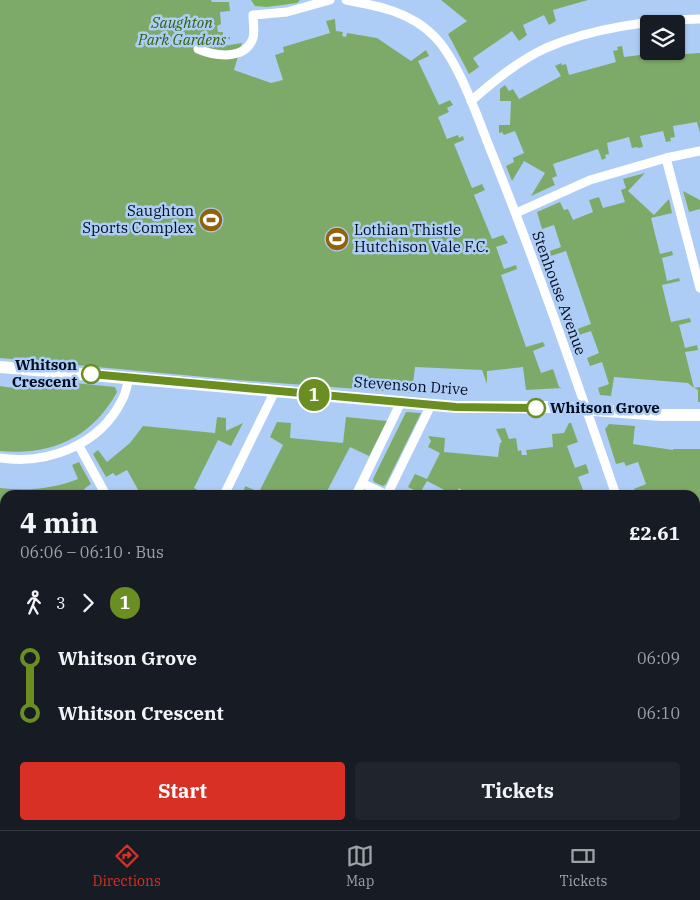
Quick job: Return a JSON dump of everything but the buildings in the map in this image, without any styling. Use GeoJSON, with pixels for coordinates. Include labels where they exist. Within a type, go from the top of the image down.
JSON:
{"type":"FeatureCollection","features":[{"type":"Feature","properties":{"kind":"street"},"geometry":{"type":"LineString","coordinates":[[198,49],[218,54],[232,55],[240,53],[248,47],[252,40],[254,32],[253,15],[288,12],[330,0]]}},
{"type":"Feature","properties":{"kind":"street","name":"Stenhouse Avenue"},"geometry":{"type":"LineString","coordinates":[[346,0],[397,12],[422,26],[445,49],[471,101],[516,213],[614,490]]}},
{"type":"Feature","properties":{"kind":"street"},"geometry":{"type":"LineString","coordinates":[[471,101],[508,70],[559,44],[622,26],[670,20],[700,19]]}},
{"type":"Feature","properties":{"kind":"street"},"geometry":{"type":"LineString","coordinates":[[516,213],[590,180],[666,158],[700,151]]}},
{"type":"Feature","properties":{"kind":"street"},"geometry":{"type":"LineString","coordinates":[[666,158],[700,288]]}},
{"type":"Feature","properties":{"kind":"street","name":"Stevenson Drive"},"geometry":{"type":"LineString","coordinates":[[0,367],[456,407],[586,409],[700,416]]}},
{"type":"Feature","properties":{"kind":"street"},"geometry":{"type":"LineString","coordinates":[[0,458],[22,459],[48,456],[79,446],[96,434],[113,415],[124,395],[129,378]]}},
{"type":"Feature","properties":{"kind":"street"},"geometry":{"type":"LineString","coordinates":[[226,490],[276,391]]}},
{"type":"Feature","properties":{"kind":"street"},"geometry":{"type":"LineString","coordinates":[[358,490],[401,402]]}},
{"type":"Feature","properties":{"kind":"street"},"geometry":{"type":"LineString","coordinates":[[389,490],[431,405]]}},
{"type":"Feature","properties":{"kind":"street"},"geometry":{"type":"LineString","coordinates":[[79,446],[103,490]]}},
{"type":"Feature","properties":{"kind":"street"},"geometry":{"type":"LineString","coordinates":[[362,483],[377,490]]}},
{"type":"Feature","properties":{"kind":"green space","name":"Saughton Sports Complex"},"geometry":{"type":"Polygon","coordinates":[[[0,0],[211,0],[212,2],[229,2],[230,11],[220,12],[221,24],[217,26],[218,32],[223,32],[223,37],[230,37],[230,39],[222,40],[223,46],[242,43],[234,70],[271,83],[283,80],[275,55],[284,52],[283,47],[330,33],[326,21],[335,19],[336,31],[343,32],[342,36],[346,37],[347,33],[377,38],[411,61],[426,50],[429,56],[418,61],[439,105],[450,100],[453,105],[447,108],[449,112],[438,117],[447,139],[458,135],[459,138],[463,136],[464,140],[454,144],[472,188],[482,184],[485,190],[474,195],[492,239],[503,235],[508,243],[496,247],[504,269],[516,265],[517,269],[501,275],[526,347],[543,342],[545,346],[533,351],[541,373],[553,369],[559,387],[562,388],[526,390],[523,367],[487,371],[487,384],[482,370],[415,367],[412,393],[237,380],[0,358],[0,0]]]}},
{"type":"Feature","properties":{"kind":"green space"},"geometry":{"type":"Polygon","coordinates":[[[251,0],[300,0],[297,3],[267,7],[255,6],[251,0]]]}},
{"type":"Feature","properties":{"kind":"green space"},"geometry":{"type":"Polygon","coordinates":[[[441,0],[588,0],[553,10],[556,21],[549,25],[544,15],[523,25],[527,35],[519,41],[512,31],[473,58],[479,67],[469,74],[448,34],[467,21],[441,0]]]}},
{"type":"Feature","properties":{"kind":"green space"},"geometry":{"type":"Polygon","coordinates":[[[622,46],[624,57],[640,55],[640,60],[685,60],[685,54],[700,53],[700,133],[697,122],[673,126],[675,137],[670,138],[671,141],[666,142],[663,131],[640,136],[643,147],[632,148],[629,137],[607,143],[609,154],[605,155],[606,158],[602,160],[598,149],[553,164],[557,176],[552,178],[555,185],[531,196],[545,173],[524,161],[512,181],[506,166],[514,162],[513,158],[524,153],[515,131],[504,135],[502,132],[499,133],[499,125],[510,125],[511,101],[500,101],[500,89],[505,85],[509,91],[513,89],[519,99],[561,76],[555,66],[561,63],[562,65],[566,64],[569,75],[616,62],[613,51],[618,50],[617,47],[622,46]]]}},
{"type":"Feature","properties":{"kind":"green space"},"geometry":{"type":"Polygon","coordinates":[[[645,173],[628,191],[654,215],[669,199],[672,213],[651,218],[660,254],[672,251],[673,255],[662,258],[667,281],[679,278],[680,281],[662,285],[671,322],[690,318],[691,322],[679,325],[685,348],[697,345],[698,350],[685,352],[694,388],[688,383],[614,377],[611,396],[600,395],[598,388],[609,384],[602,362],[590,366],[587,358],[599,353],[591,331],[579,335],[577,329],[591,324],[566,251],[551,256],[550,251],[561,247],[554,225],[542,229],[537,212],[560,202],[564,210],[568,209],[573,220],[593,212],[589,200],[599,197],[603,208],[625,202],[621,190],[626,188],[623,179],[645,173]]]}},
{"type":"Feature","properties":{"kind":"green space"},"geometry":{"type":"Polygon","coordinates":[[[683,191],[700,200],[700,209],[689,212],[683,191]]]}},
{"type":"Feature","properties":{"kind":"green space"},"geometry":{"type":"Polygon","coordinates":[[[74,383],[115,387],[117,392],[107,408],[95,421],[68,441],[36,450],[0,451],[0,386],[28,388],[74,383]]]}},
{"type":"Feature","properties":{"kind":"green space"},"geometry":{"type":"Polygon","coordinates":[[[700,387],[700,402],[698,402],[698,390],[694,388],[700,387]]]}},
{"type":"Feature","properties":{"kind":"green space"},"geometry":{"type":"Polygon","coordinates":[[[406,412],[421,413],[386,484],[383,486],[374,482],[373,479],[406,412]]]}},
{"type":"Feature","properties":{"kind":"green space"},"geometry":{"type":"Polygon","coordinates":[[[217,417],[226,418],[226,431],[243,423],[231,446],[218,440],[194,488],[198,490],[138,490],[127,470],[116,476],[113,473],[106,477],[93,454],[98,450],[107,462],[130,443],[143,426],[215,433],[217,417]]]}},
{"type":"Feature","properties":{"kind":"green space"},"geometry":{"type":"Polygon","coordinates":[[[346,417],[387,421],[369,456],[350,447],[328,490],[260,490],[283,445],[270,437],[277,422],[291,423],[290,438],[343,443],[346,417]]]}},
{"type":"Feature","properties":{"kind":"green space"},"geometry":{"type":"Polygon","coordinates":[[[569,423],[571,423],[578,442],[567,446],[575,468],[586,464],[589,473],[578,477],[583,490],[462,490],[459,488],[458,490],[444,490],[427,481],[422,490],[414,490],[408,487],[415,474],[427,479],[440,453],[428,447],[431,441],[428,436],[445,438],[444,452],[498,457],[500,443],[502,442],[496,429],[505,428],[509,439],[516,438],[518,451],[521,450],[522,455],[527,455],[526,450],[553,447],[552,434],[564,433],[569,423]]]}},
{"type":"Feature","properties":{"kind":"green space"},"geometry":{"type":"Polygon","coordinates":[[[609,424],[635,426],[633,444],[673,450],[700,449],[700,490],[634,490],[646,484],[638,462],[626,466],[624,462],[616,464],[605,429],[609,424]]]}},
{"type":"Feature","properties":{"kind":"green space"},"geometry":{"type":"Polygon","coordinates":[[[79,462],[91,484],[84,490],[0,490],[0,488],[40,488],[78,479],[72,465],[79,462]]]}},
{"type":"Feature","properties":{"kind":"green space"},"geometry":{"type":"Polygon","coordinates":[[[245,486],[254,490],[244,490],[245,486]]]}},
{"type":"Feature","properties":{"kind":"bus line","name":"1"},"geometry":{"type":"LineString","coordinates":[[91,374],[456,407],[536,408]]}},
{"type":"Feature","properties":{"kind":"place","name":"Saughton Sports Complex"},"geometry":{"type":"Point","coordinates":[211,220]}},
{"type":"Feature","properties":{"kind":"place","name":"Lothian Thistle Hutchison Vale F.C."},"geometry":{"type":"Point","coordinates":[337,239]}},
{"type":"Feature","properties":{"kind":"place","name":"Whitson Crescent"},"geometry":{"type":"Point","coordinates":[91,374]}},
{"type":"Feature","properties":{"kind":"place","name":"Whitson Grove"},"geometry":{"type":"Point","coordinates":[536,408]}},
{"type":"Feature","properties":{"kind":"park label","name":"Saughton Park Gardens"},"geometry":{"type":"Point","coordinates":[182,32]}}]}
